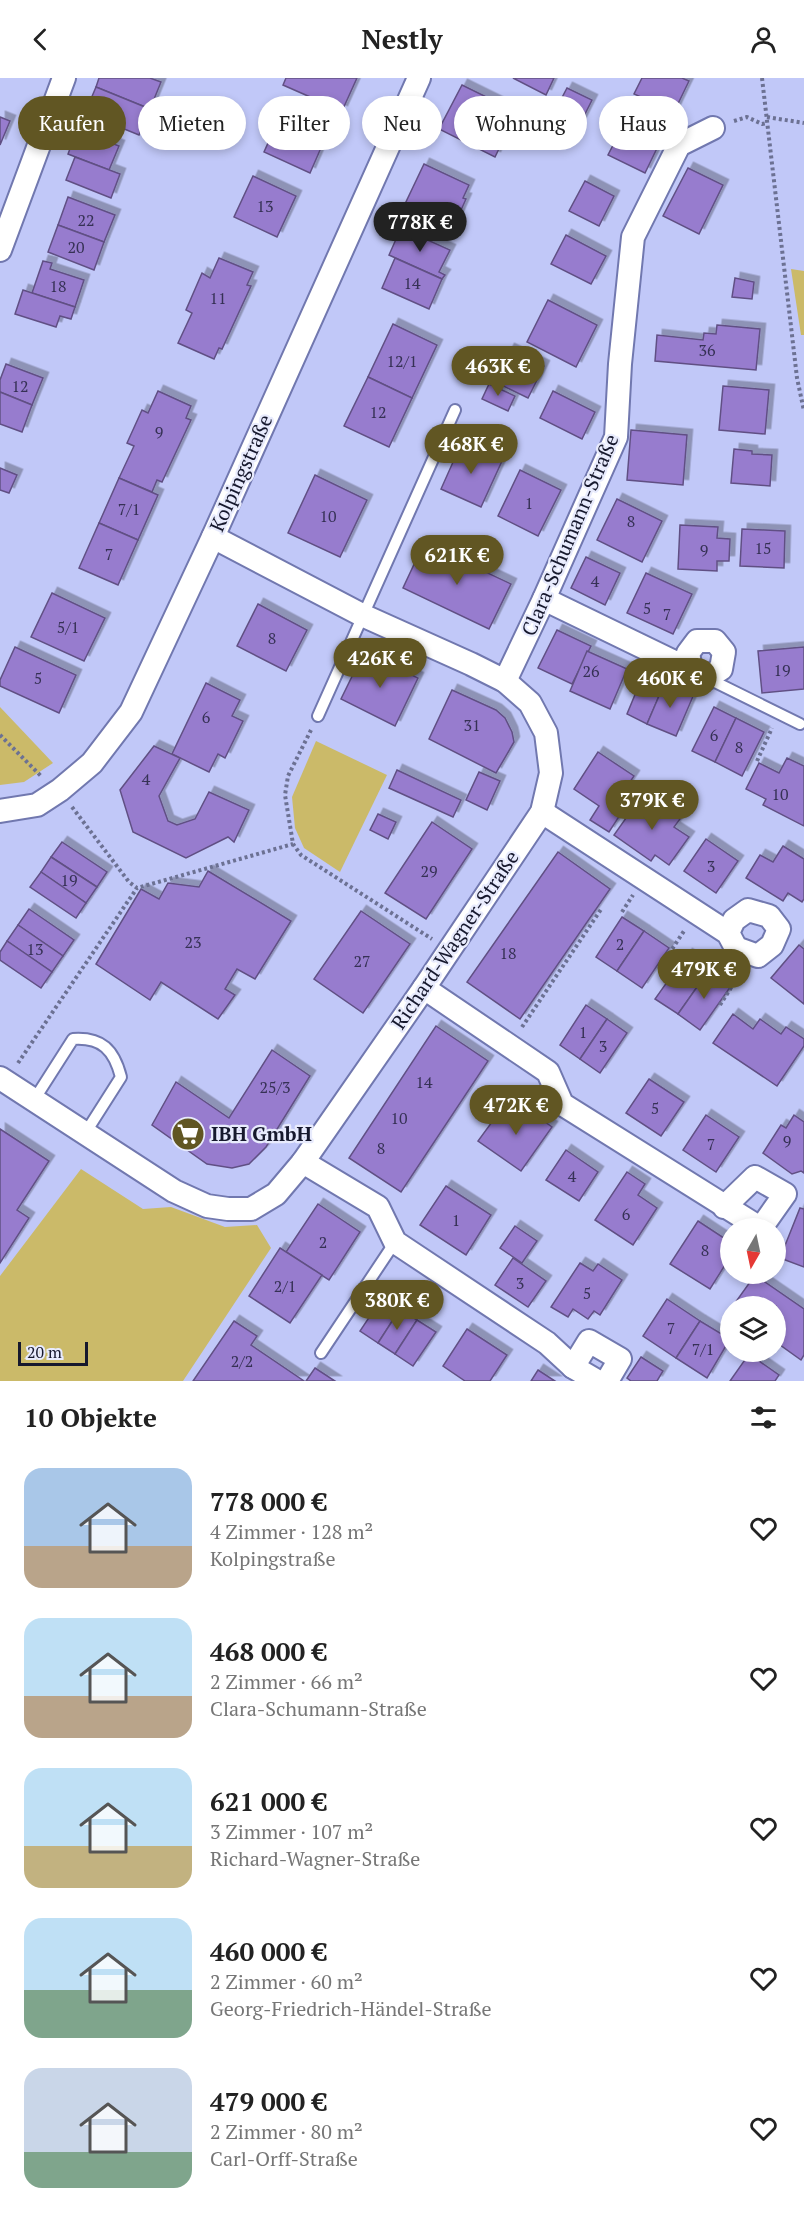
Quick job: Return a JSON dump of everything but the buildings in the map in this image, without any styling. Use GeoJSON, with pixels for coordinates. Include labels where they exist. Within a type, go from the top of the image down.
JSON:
{"type":"FeatureCollection","features":[{"type":"Feature","properties":{"kind":"street"},"geometry":{"type":"LineString","coordinates":[[0,250],[8,201],[64,78]]}},
{"type":"Feature","properties":{"kind":"street","name":"Kolpingstraße"},"geometry":{"type":"LineString","coordinates":[[0,811],[37,805],[60,790],[92,763],[131,712],[213,537],[419,78]]}},
{"type":"Feature","properties":{"kind":"street","name":"Clara-Schumann-Straße"},"geometry":{"type":"LineString","coordinates":[[505,681],[616,436],[620,364],[633,237],[679,145],[713,128]]}},
{"type":"Feature","properties":{"kind":"street","name":"Richard-Wagner-Straße"},"geometry":{"type":"LineString","coordinates":[[3,1080],[174,1191],[207,1206],[251,1209],[276,1194],[303,1162],[424,988],[542,812],[551,773],[546,733],[530,703],[505,681],[362,615],[213,537]]}},
{"type":"Feature","properties":{"kind":"street"},"geometry":{"type":"LineString","coordinates":[[544,599],[699,673]]}},
{"type":"Feature","properties":{"kind":"street"},"geometry":{"type":"LineString","coordinates":[[542,812],[728,933],[736,948],[758,956],[772,945],[779,929],[769,916],[748,910],[734,920],[728,933]]}},
{"type":"Feature","properties":{"kind":"street"},"geometry":{"type":"LineString","coordinates":[[424,988],[548,1072],[562,1104],[743,1218]]}},
{"type":"Feature","properties":{"kind":"street"},"geometry":{"type":"LineString","coordinates":[[303,1162],[378,1207],[395,1242],[547,1343],[573,1367],[597,1381]]}},
{"type":"Feature","properties":{"kind":"street"},"geometry":{"type":"LineString","coordinates":[[724,1207],[755,1177],[785,1194],[767,1218]]}},
{"type":"Feature","properties":{"kind":"street"},"geometry":{"type":"LineString","coordinates":[[573,1367],[589,1341],[620,1359],[607,1381]]}},
{"type":"Feature","properties":{"kind":"lane"},"geometry":{"type":"LineString","coordinates":[[318,716],[455,410]]}},
{"type":"Feature","properties":{"kind":"lane"},"geometry":{"type":"LineString","coordinates":[[699,673],[800,724]]}},
{"type":"Feature","properties":{"kind":"lane"},"geometry":{"type":"LineString","coordinates":[[34,1100],[73,1039],[88,1038],[108,1048],[117,1061],[121,1077],[86,1132]]}},
{"type":"Feature","properties":{"kind":"lane"},"geometry":{"type":"LineString","coordinates":[[321,1353],[395,1242]]}},
{"type":"Feature","properties":{"kind":"path"},"geometry":{"type":"LineString","coordinates":[[762,78],[797,378],[804,411]]}},
{"type":"Feature","properties":{"kind":"path"},"geometry":{"type":"LineString","coordinates":[[713,128],[747,117],[762,124],[767,123]]}},
{"type":"Feature","properties":{"kind":"path"},"geometry":{"type":"LineString","coordinates":[[767,117],[804,123]]}},
{"type":"Feature","properties":{"kind":"path"},"geometry":{"type":"LineString","coordinates":[[757,761],[779,714]]}},
{"type":"Feature","properties":{"kind":"path"},"geometry":{"type":"LineString","coordinates":[[318,716],[288,776],[285,795],[293,844],[301,855],[449,950]]}},
{"type":"Feature","properties":{"kind":"path"},"geometry":{"type":"LineString","coordinates":[[0,735],[41,776],[50,770]]}},
{"type":"Feature","properties":{"kind":"path"},"geometry":{"type":"LineString","coordinates":[[60,790],[129,882],[137,888]]}},
{"type":"Feature","properties":{"kind":"path"},"geometry":{"type":"LineString","coordinates":[[3,1080],[137,888],[293,844]]}},
{"type":"Feature","properties":{"kind":"path"},"geometry":{"type":"LineString","coordinates":[[510,1045],[602,908]]}},
{"type":"Feature","properties":{"kind":"path"},"geometry":{"type":"LineString","coordinates":[[659,969],[696,913]]}},
{"type":"Feature","properties":{"kind":"path"},"geometry":{"type":"LineString","coordinates":[[720,1005],[753,954]]}},
{"type":"Feature","properties":{"kind":"shaded area"},"geometry":{"type":"Polygon","coordinates":[[[791,269],[804,271],[804,335],[801,335],[791,269]]]}},
{"type":"Feature","properties":{"kind":"shaded area"},"geometry":{"type":"Polygon","coordinates":[[[0,707],[53,763],[24,782],[0,785],[0,707]]]}},
{"type":"Feature","properties":{"kind":"shaded area"},"geometry":{"type":"Polygon","coordinates":[[[316,741],[387,775],[340,872],[304,848],[295,828],[292,797],[316,741]]]}},
{"type":"Feature","properties":{"kind":"shaded area"},"geometry":{"type":"Polygon","coordinates":[[[81,1169],[143,1209],[171,1207],[225,1227],[257,1225],[271,1248],[183,1381],[0,1381],[0,1276],[81,1169]]]}},
{"type":"Feature","properties":{"kind":"place","name":"IBH GmbH"},"geometry":{"type":"Point","coordinates":[188,1134]}}]}
